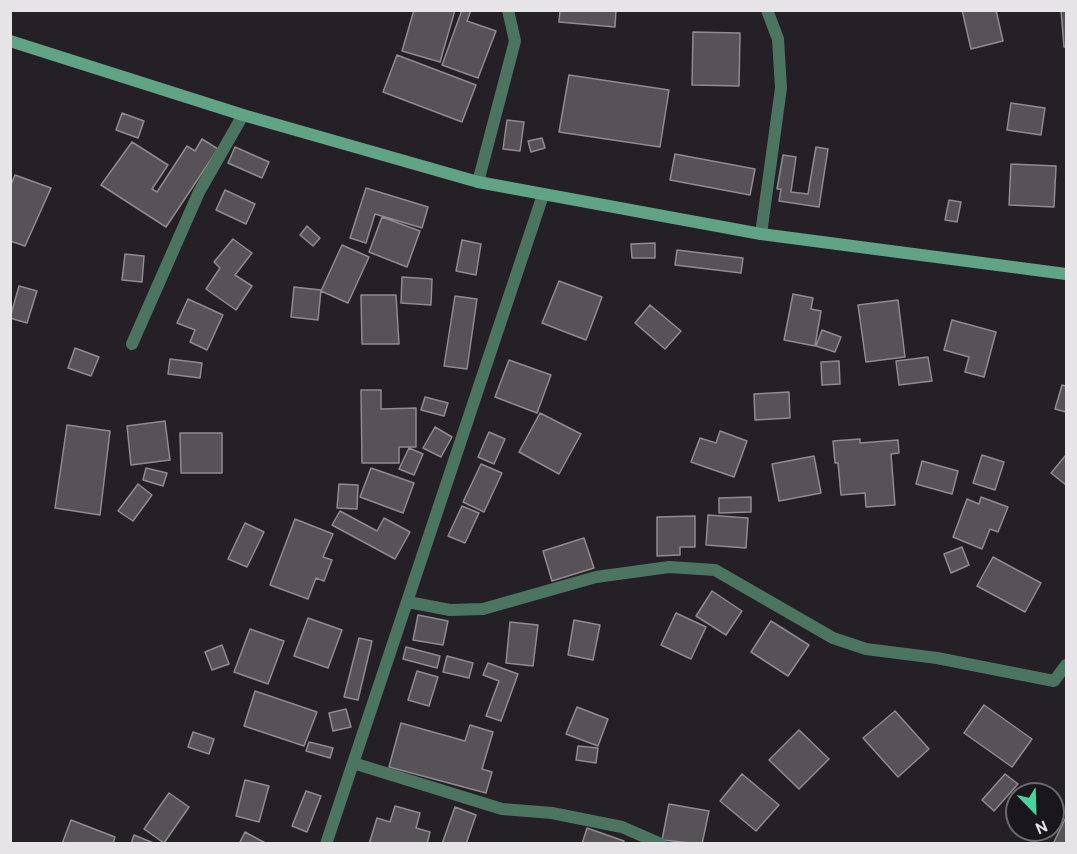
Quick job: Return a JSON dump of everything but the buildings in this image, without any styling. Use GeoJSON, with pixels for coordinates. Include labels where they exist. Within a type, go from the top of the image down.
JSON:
{"type":"FeatureCollection","features":[{"type":"Feature","properties":{"kind":"main road"},"geometry":{"type":"LineString","coordinates":[[10,41],[243,115],[478,182],[761,234],[1066,274]]}},
{"type":"Feature","properties":{"kind":"street"},"geometry":{"type":"LineString","coordinates":[[478,182],[515,41],[508,10]]}},
{"type":"Feature","properties":{"kind":"street"},"geometry":{"type":"LineString","coordinates":[[761,234],[781,88],[778,39],[767,10]]}},
{"type":"Feature","properties":{"kind":"street"},"geometry":{"type":"LineString","coordinates":[[132,344],[199,192],[243,115]]}},
{"type":"Feature","properties":{"kind":"street"},"geometry":{"type":"LineString","coordinates":[[326,843],[543,195]]}},
{"type":"Feature","properties":{"kind":"street"},"geometry":{"type":"LineString","coordinates":[[408,602],[450,610],[483,609],[596,576],[669,567],[715,570],[833,638],[866,649],[937,658],[1054,681],[1066,665]]}},
{"type":"Feature","properties":{"kind":"street"},"geometry":{"type":"LineString","coordinates":[[353,763],[502,809],[552,813],[622,827],[661,843]]}}]}
